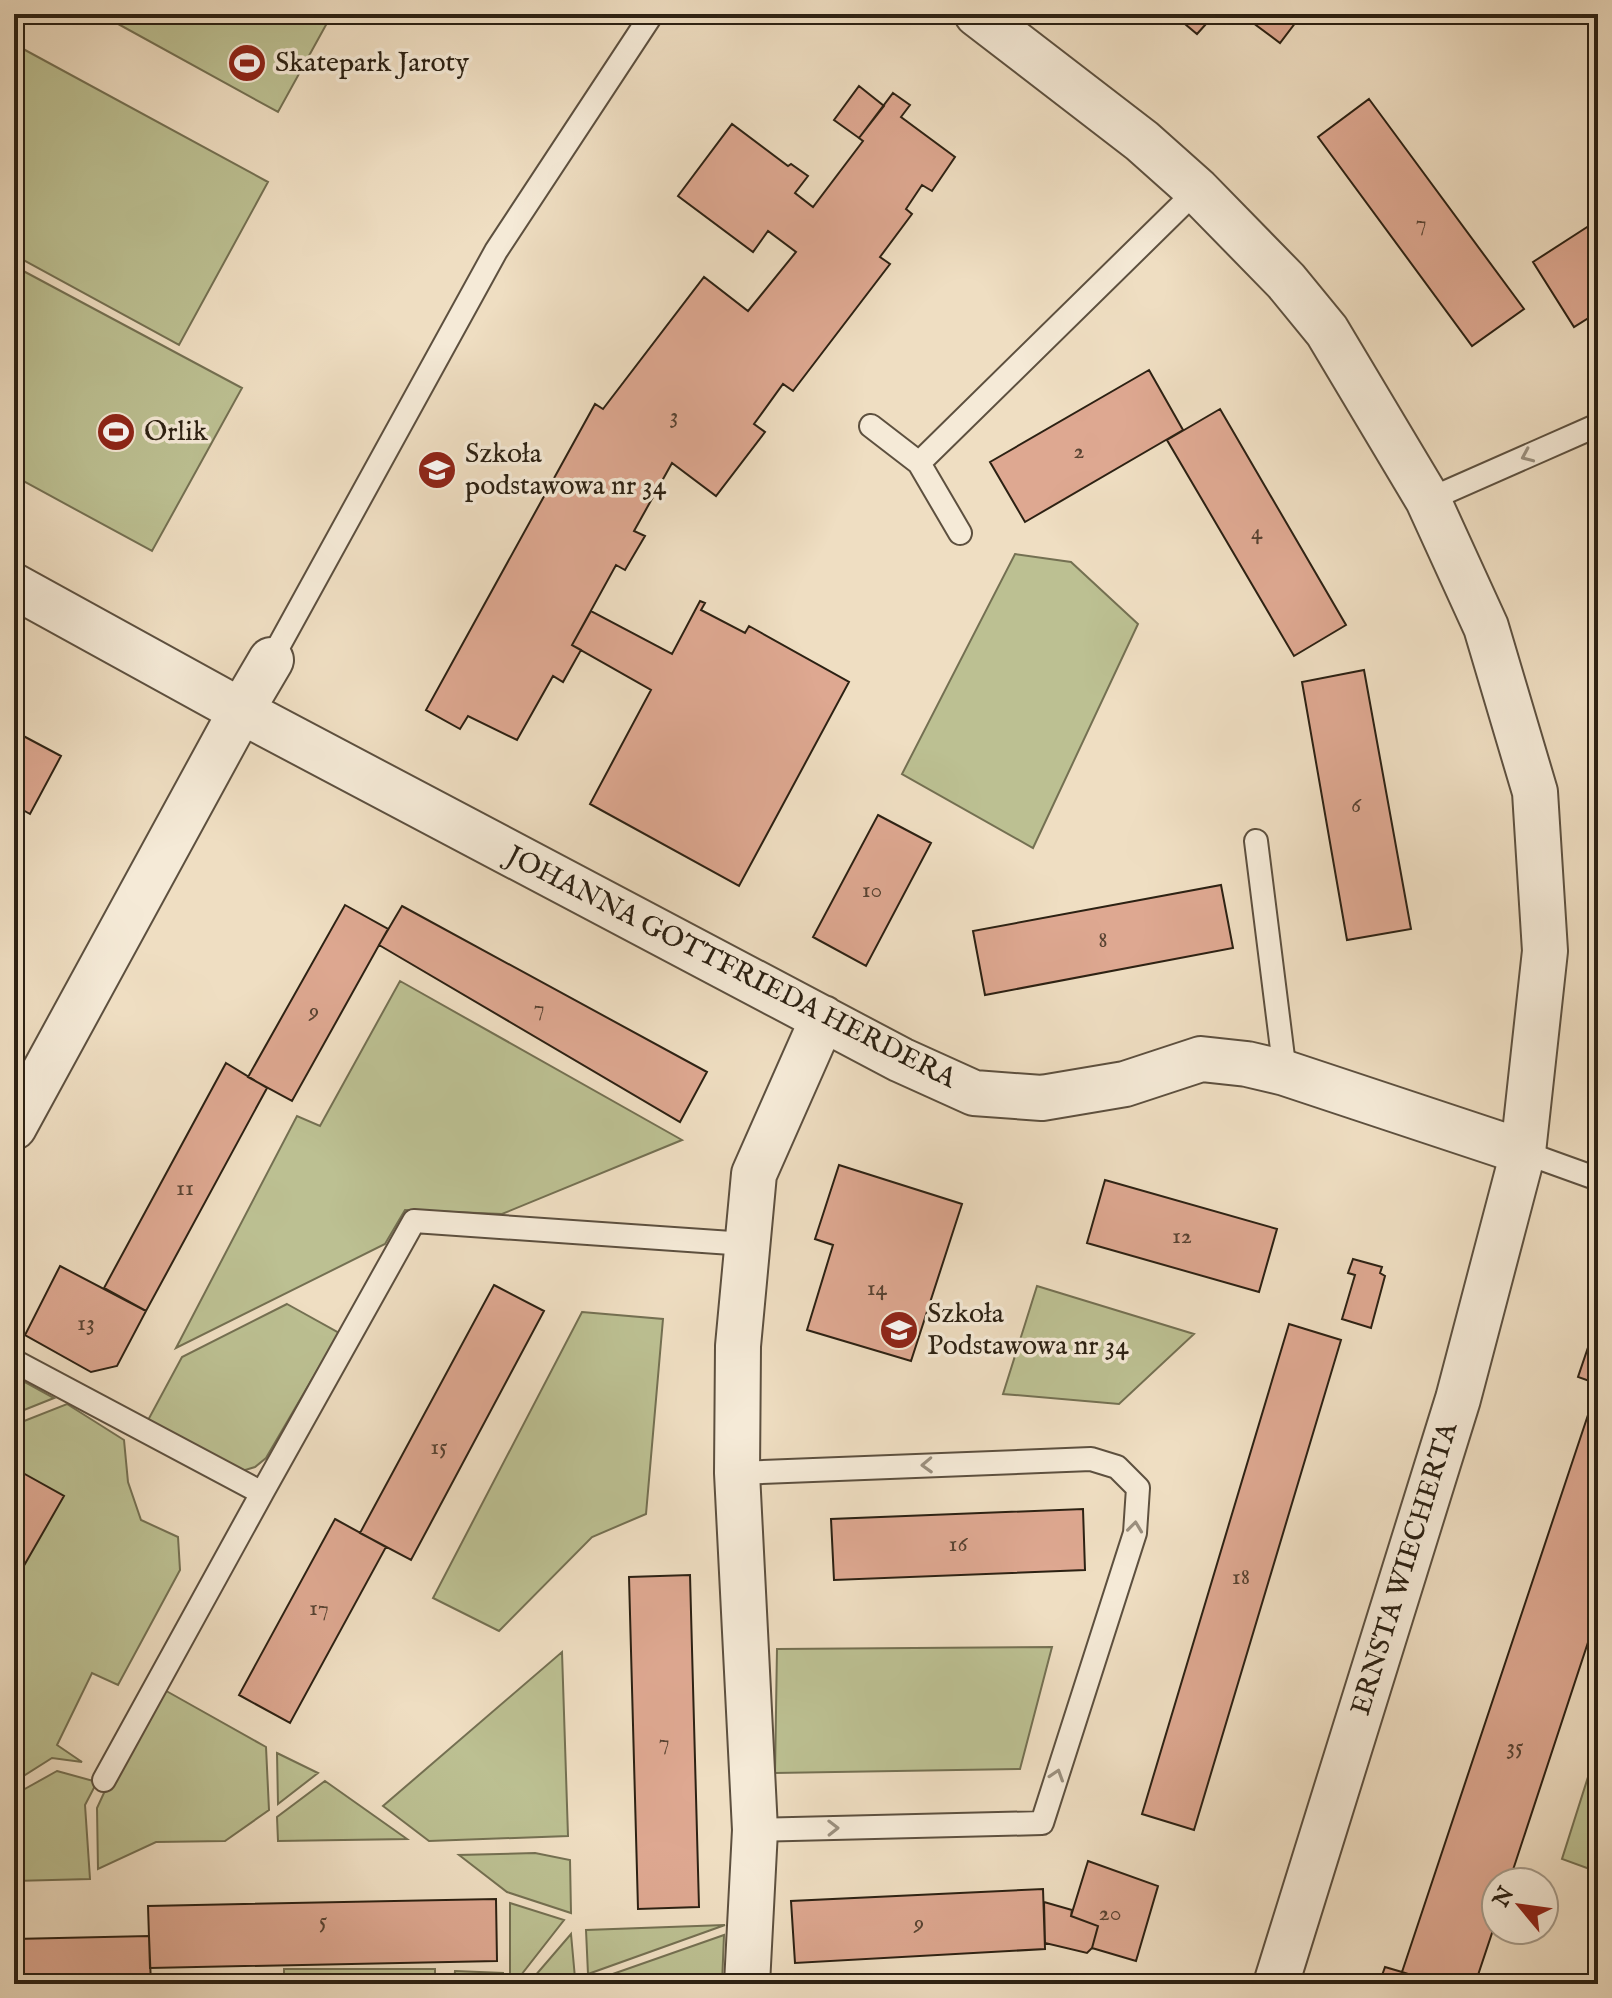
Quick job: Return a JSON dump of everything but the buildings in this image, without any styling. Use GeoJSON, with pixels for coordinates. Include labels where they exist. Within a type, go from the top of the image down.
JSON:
{"type":"FeatureCollection","features":[{"type":"Feature","properties":{"kind":"street","name":"ERNSTA WIECHERTA"},"geometry":{"type":"LineString","coordinates":[[977,14],[1142,141],[1197,190],[1286,281],[1327,331],[1428,500],[1486,627],[1535,792],[1545,951],[1523,1152],[1458,1399],[1276,1984]]}},
{"type":"Feature","properties":{"kind":"street","name":"JOHANNA GOTTFRIEDA HERDERA"},"geometry":{"type":"LineString","coordinates":[[14,586],[295,741],[901,1060],[974,1093],[1042,1098],[1125,1084],[1201,1059],[1247,1064],[1285,1073],[1523,1152]]}},
{"type":"Feature","properties":{"kind":"street"},"geometry":{"type":"LineString","coordinates":[[14,1127],[271,660]]}},
{"type":"Feature","properties":{"kind":"street"},"geometry":{"type":"LineString","coordinates":[[747,1984],[755,1830],[737,1473],[738,1346],[746,1244],[754,1174],[823,1018]]}},
{"type":"Feature","properties":{"kind":"lane"},"geometry":{"type":"LineString","coordinates":[[271,660],[496,251],[652,14]]}},
{"type":"Feature","properties":{"kind":"lane"},"geometry":{"type":"LineString","coordinates":[[919,463],[1197,190]]}},
{"type":"Feature","properties":{"kind":"lane"},"geometry":{"type":"LineString","coordinates":[[1428,500],[1598,425]]}},
{"type":"Feature","properties":{"kind":"lane"},"geometry":{"type":"LineString","coordinates":[[871,426],[919,463],[960,533]]}},
{"type":"Feature","properties":{"kind":"lane"},"geometry":{"type":"LineString","coordinates":[[1256,841],[1285,1073]]}},
{"type":"Feature","properties":{"kind":"lane"},"geometry":{"type":"LineString","coordinates":[[1523,1152],[1598,1179]]}},
{"type":"Feature","properties":{"kind":"lane"},"geometry":{"type":"LineString","coordinates":[[104,1780],[414,1221],[746,1244]]}},
{"type":"Feature","properties":{"kind":"lane"},"geometry":{"type":"LineString","coordinates":[[14,1361],[262,1493]]}},
{"type":"Feature","properties":{"kind":"lane"},"geometry":{"type":"LineString","coordinates":[[737,1473],[1091,1459],[1117,1467],[1138,1488],[1135,1533],[1042,1823],[755,1830]]}},
{"type":"Feature","properties":{"kind":"green space","name":"Skatepark Jaroty"},"geometry":{"type":"Polygon","coordinates":[[[100,14],[332,14],[278,112],[100,14]]]}},
{"type":"Feature","properties":{"kind":"green space"},"geometry":{"type":"Polygon","coordinates":[[[14,44],[268,182],[179,345],[14,255],[14,44]]]}},
{"type":"Feature","properties":{"kind":"green space","name":"Orlik"},"geometry":{"type":"Polygon","coordinates":[[[14,266],[242,388],[152,551],[14,476],[14,266]]]}},
{"type":"Feature","properties":{"kind":"green space"},"geometry":{"type":"Polygon","coordinates":[[[1015,554],[1071,562],[1138,624],[1033,848],[902,774],[1015,554]]]}},
{"type":"Feature","properties":{"kind":"green space"},"geometry":{"type":"Polygon","coordinates":[[[400,981],[682,1140],[502,1214],[405,1210],[385,1244],[176,1348],[297,1116],[320,1126],[400,981]]]}},
{"type":"Feature","properties":{"kind":"green space"},"geometry":{"type":"Polygon","coordinates":[[[1037,1286],[1194,1334],[1119,1404],[1003,1394],[1037,1286]]]}},
{"type":"Feature","properties":{"kind":"green space"},"geometry":{"type":"Polygon","coordinates":[[[287,1304],[339,1333],[266,1458],[255,1467],[242,1471],[147,1422],[182,1357],[287,1304]]]}},
{"type":"Feature","properties":{"kind":"green space"},"geometry":{"type":"Polygon","coordinates":[[[582,1312],[663,1319],[646,1514],[592,1537],[499,1631],[433,1598],[582,1312]]]}},
{"type":"Feature","properties":{"kind":"green space"},"geometry":{"type":"Polygon","coordinates":[[[14,1376],[54,1398],[14,1414],[14,1376]]]}},
{"type":"Feature","properties":{"kind":"green space"},"geometry":{"type":"Polygon","coordinates":[[[67,1404],[124,1440],[128,1482],[141,1520],[178,1537],[180,1570],[118,1685],[92,1673],[57,1745],[82,1762],[52,1758],[14,1782],[14,1425],[67,1404]]]}},
{"type":"Feature","properties":{"kind":"green space"},"geometry":{"type":"Polygon","coordinates":[[[1052,1647],[1020,1769],[775,1773],[777,1649],[1052,1647]]]}},
{"type":"Feature","properties":{"kind":"green space"},"geometry":{"type":"Polygon","coordinates":[[[562,1652],[568,1836],[429,1841],[383,1806],[562,1652]]]}},
{"type":"Feature","properties":{"kind":"green space"},"geometry":{"type":"Polygon","coordinates":[[[161,1688],[266,1747],[269,1810],[225,1841],[156,1842],[98,1869],[97,1808],[161,1688]]]}},
{"type":"Feature","properties":{"kind":"green space"},"geometry":{"type":"Polygon","coordinates":[[[277,1753],[318,1773],[278,1804],[277,1753]]]}},
{"type":"Feature","properties":{"kind":"green space"},"geometry":{"type":"Polygon","coordinates":[[[57,1771],[97,1782],[85,1805],[90,1879],[14,1881],[14,1795],[57,1771]]]}},
{"type":"Feature","properties":{"kind":"green space"},"geometry":{"type":"Polygon","coordinates":[[[1598,1774],[1598,1872],[1562,1859],[1588,1777],[1598,1774]]]}},
{"type":"Feature","properties":{"kind":"green space"},"geometry":{"type":"Polygon","coordinates":[[[325,1781],[407,1839],[278,1841],[277,1817],[325,1781]]]}},
{"type":"Feature","properties":{"kind":"green space"},"geometry":{"type":"Polygon","coordinates":[[[535,1853],[570,1860],[571,1913],[507,1892],[459,1855],[535,1853]]]}},
{"type":"Feature","properties":{"kind":"green space"},"geometry":{"type":"Polygon","coordinates":[[[510,1903],[564,1920],[514,1984],[510,1984],[510,1903]]]}},
{"type":"Feature","properties":{"kind":"green space"},"geometry":{"type":"Polygon","coordinates":[[[725,1925],[588,1974],[586,1930],[725,1925]]]}},
{"type":"Feature","properties":{"kind":"green space"},"geometry":{"type":"Polygon","coordinates":[[[571,1934],[575,1978],[555,1984],[528,1984],[571,1934]]]}},
{"type":"Feature","properties":{"kind":"green space"},"geometry":{"type":"Polygon","coordinates":[[[724,1935],[722,1984],[587,1984],[587,1983],[724,1935]]]}},
{"type":"Feature","properties":{"kind":"green space"},"geometry":{"type":"Polygon","coordinates":[[[284,1969],[435,1969],[435,1984],[284,1984],[284,1969]]]}},
{"type":"Feature","properties":{"kind":"green space"},"geometry":{"type":"Polygon","coordinates":[[[455,1971],[503,1973],[503,1984],[454,1984],[455,1971]]]}},
{"type":"Feature","properties":{"kind":"place","name":"Skatepark Jaroty"},"geometry":{"type":"Point","coordinates":[247,63]}},
{"type":"Feature","properties":{"kind":"place","name":"Orlik"},"geometry":{"type":"Point","coordinates":[116,432]}},
{"type":"Feature","properties":{"kind":"place","name":"Szkoła podstawowa nr 34"},"geometry":{"type":"Point","coordinates":[437,470]}},
{"type":"Feature","properties":{"kind":"place","name":"Szkoła Podstawowa nr 34"},"geometry":{"type":"Point","coordinates":[899,1330]}}]}
